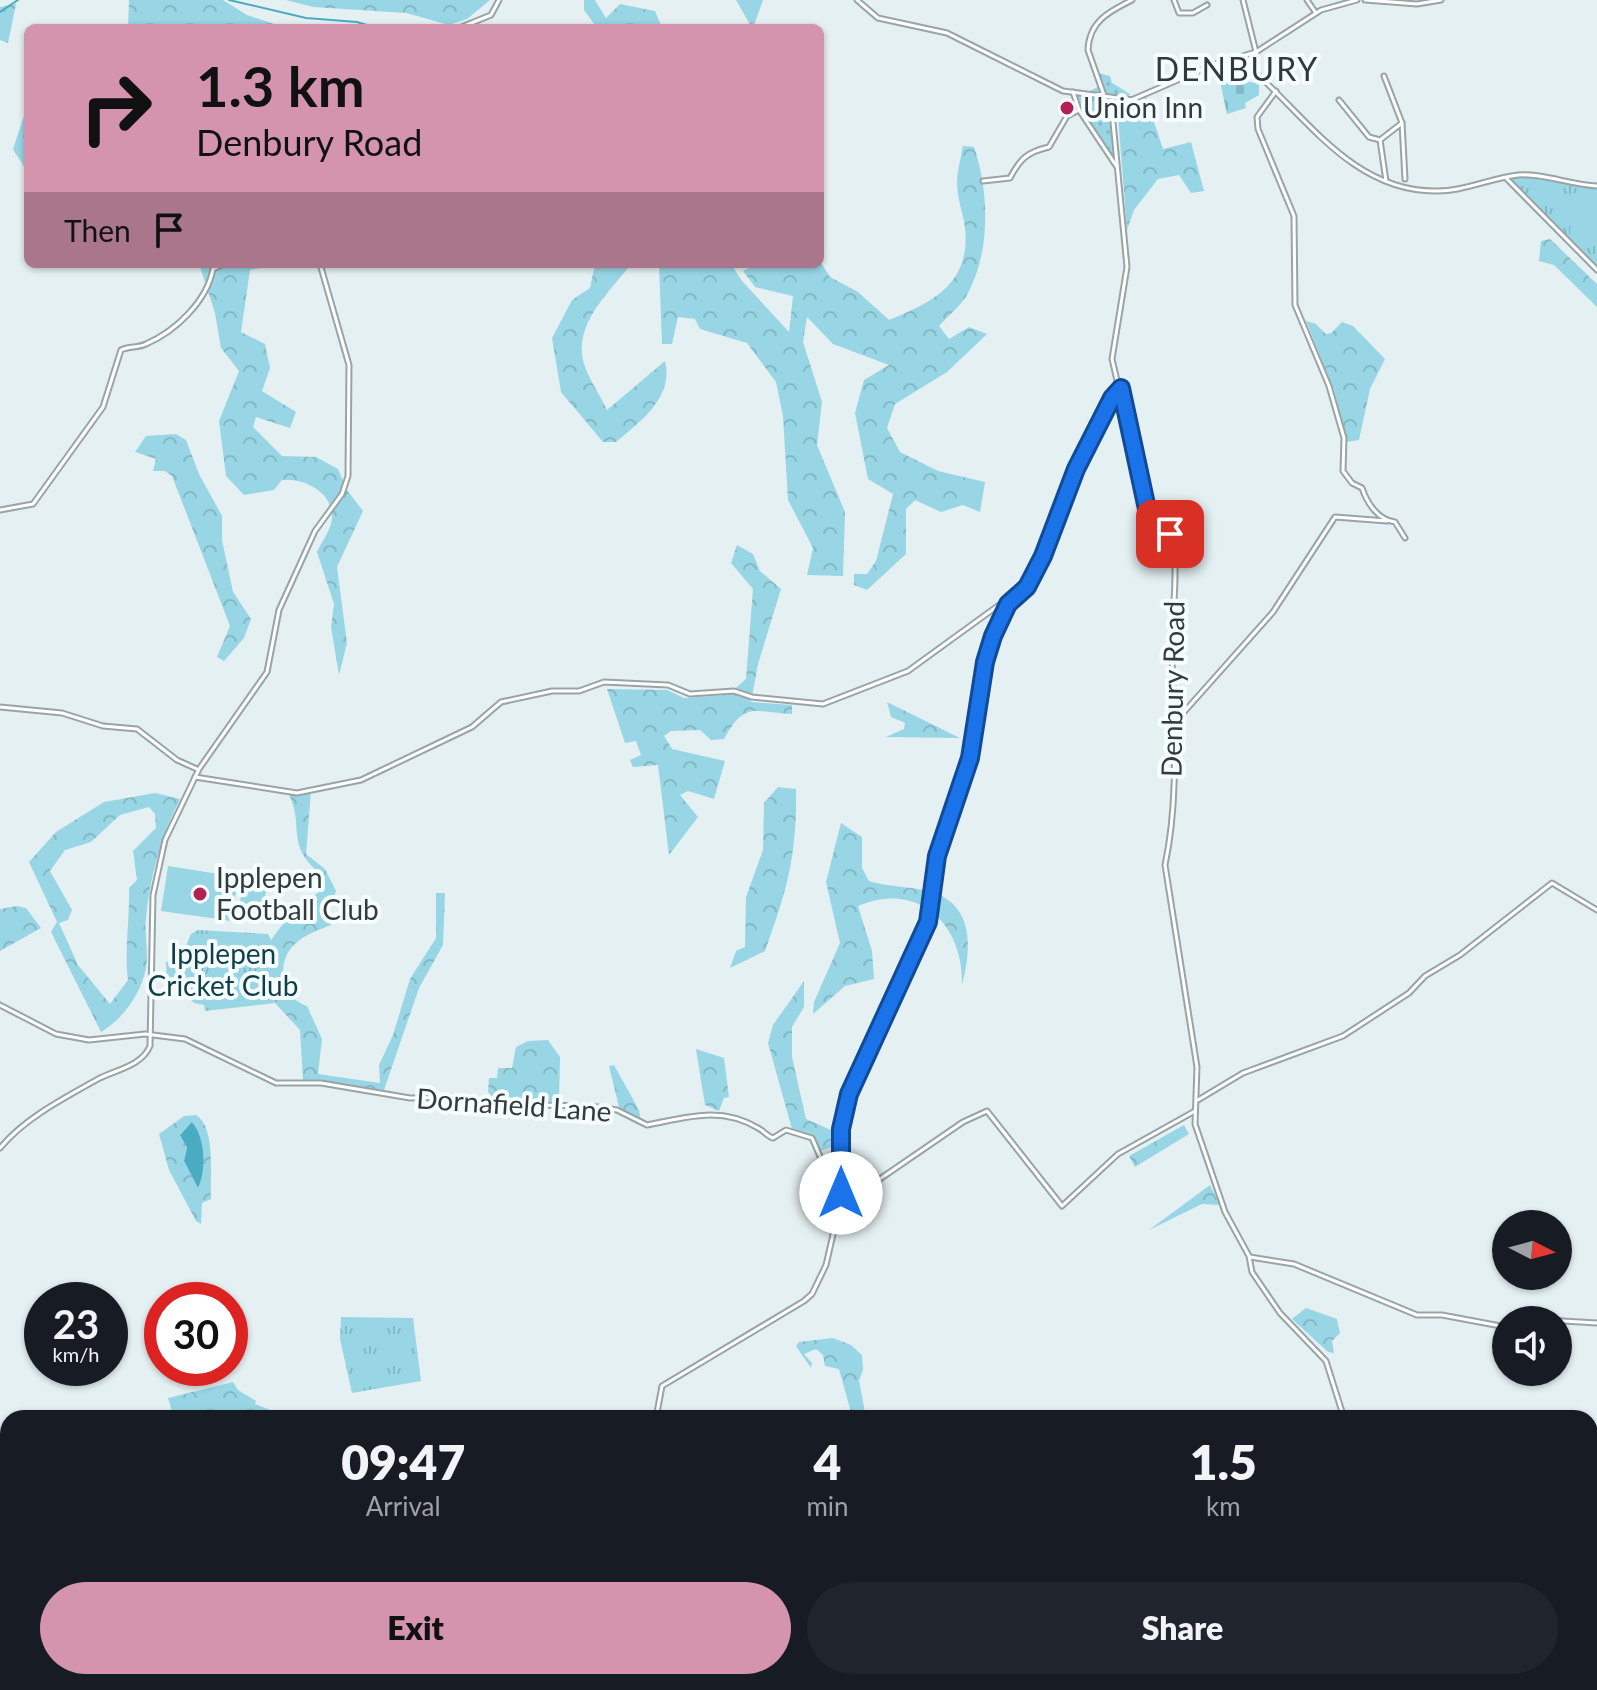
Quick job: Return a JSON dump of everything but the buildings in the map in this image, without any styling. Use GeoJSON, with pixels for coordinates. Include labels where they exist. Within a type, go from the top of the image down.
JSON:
{"type":"FeatureCollection","features":[{"type":"Feature","properties":{"kind":"street"},"geometry":{"type":"LineString","coordinates":[[469,24],[491,15],[499,0]]}},
{"type":"Feature","properties":{"kind":"street"},"geometry":{"type":"LineString","coordinates":[[857,0],[878,18],[947,33],[988,56],[1073,92],[1134,100]]}},
{"type":"Feature","properties":{"kind":"street","name":"Denbury Road"},"geometry":{"type":"LineString","coordinates":[[1132,0],[1111,10],[1090,31],[1088,50],[1113,122],[1123,199],[1127,267],[1112,355],[1147,509],[1162,522],[1174,547],[1172,651],[1176,721],[1170,840],[1165,865],[1185,981],[1198,1100]]}},
{"type":"Feature","properties":{"kind":"street"},"geometry":{"type":"LineString","coordinates":[[1174,0],[1179,13],[1186,15],[1207,5]]}},
{"type":"Feature","properties":{"kind":"street"},"geometry":{"type":"LineString","coordinates":[[1243,0],[1256,73],[1332,151],[1386,182],[1436,192],[1524,175],[1597,186]]}},
{"type":"Feature","properties":{"kind":"street"},"geometry":{"type":"LineString","coordinates":[[1307,0],[1316,13]]}},
{"type":"Feature","properties":{"kind":"street"},"geometry":{"type":"LineString","coordinates":[[1113,122],[1120,105],[1212,65],[1253,53],[1316,13],[1357,0]]}},
{"type":"Feature","properties":{"kind":"street"},"geometry":{"type":"LineString","coordinates":[[1365,0],[1417,4],[1441,0]]}},
{"type":"Feature","properties":{"kind":"street"},"geometry":{"type":"LineString","coordinates":[[1196,2],[1200,9]]}},
{"type":"Feature","properties":{"kind":"street"},"geometry":{"type":"LineString","coordinates":[[1384,76],[1402,123],[1405,179]]}},
{"type":"Feature","properties":{"kind":"street"},"geometry":{"type":"LineString","coordinates":[[1276,91],[1257,117],[1258,129],[1294,216],[1295,305],[1329,386],[1344,438],[1343,471],[1352,483],[1362,488],[1367,503],[1387,521]]}},
{"type":"Feature","properties":{"kind":"street"},"geometry":{"type":"LineString","coordinates":[[1073,92],[1079,110],[1117,167]]}},
{"type":"Feature","properties":{"kind":"street"},"geometry":{"type":"LineString","coordinates":[[1339,100],[1369,137],[1380,140]]}},
{"type":"Feature","properties":{"kind":"street"},"geometry":{"type":"LineString","coordinates":[[983,181],[1010,178],[1019,161],[1030,151],[1049,147],[1067,116],[1079,110]]}},
{"type":"Feature","properties":{"kind":"street"},"geometry":{"type":"LineString","coordinates":[[1380,140],[1402,123]]}},
{"type":"Feature","properties":{"kind":"street"},"geometry":{"type":"LineString","coordinates":[[1380,140],[1386,182]]}},
{"type":"Feature","properties":{"kind":"street"},"geometry":{"type":"LineString","coordinates":[[1507,179],[1597,270]]}},
{"type":"Feature","properties":{"kind":"street"},"geometry":{"type":"LineString","coordinates":[[0,510],[33,504],[103,407],[121,350],[142,346],[155,339],[194,308],[208,292],[215,268]]}},
{"type":"Feature","properties":{"kind":"street"},"geometry":{"type":"LineString","coordinates":[[0,1148],[10,1135],[42,1112],[147,1053],[153,895],[165,840],[199,769],[267,672],[279,610],[315,531],[334,506],[348,476],[349,365],[321,268]]}},
{"type":"Feature","properties":{"kind":"street"},"geometry":{"type":"LineString","coordinates":[[658,1410],[662,1386],[766,1326],[812,1294],[826,1265],[841,1193],[841,1129],[849,1094],[928,922],[937,856],[974,742],[985,662],[1008,604],[1027,587],[1043,556],[1076,469],[1112,398],[1121,388]]}},
{"type":"Feature","properties":{"kind":"street"},"geometry":{"type":"LineString","coordinates":[[1176,721],[1273,612],[1335,517],[1395,522],[1405,538]]}},
{"type":"Feature","properties":{"kind":"street"},"geometry":{"type":"LineString","coordinates":[[195,777],[297,793],[361,780],[472,727],[501,702],[552,691],[579,691],[604,682],[668,685],[690,694],[734,691],[752,697],[823,704],[908,671],[999,605],[1008,604]]}},
{"type":"Feature","properties":{"kind":"street"},"geometry":{"type":"LineString","coordinates":[[0,707],[62,713],[103,726],[137,729],[177,760],[199,769]]}},
{"type":"Feature","properties":{"kind":"street"},"geometry":{"type":"LineString","coordinates":[[1341,1410],[1326,1361],[1265,1294],[1249,1265],[1249,1256],[1225,1212],[1195,1124],[1198,1100],[1243,1073],[1343,1036],[1409,993],[1425,976],[1460,955],[1552,883],[1597,910]]}},
{"type":"Feature","properties":{"kind":"street","name":"Dornafield Lane"},"geometry":{"type":"LineString","coordinates":[[0,1005],[56,1034],[95,1040],[150,1034],[203,1046],[276,1083],[321,1083],[410,1098],[463,1097],[500,1110],[537,1105],[591,1106],[617,1110],[647,1125],[679,1116],[711,1114],[757,1127],[773,1138],[786,1130],[792,1131],[812,1138],[832,1184],[841,1193]]}},
{"type":"Feature","properties":{"kind":"street"},"geometry":{"type":"LineString","coordinates":[[839,1207],[963,1122],[987,1111],[1062,1206],[1118,1154],[1195,1111]]}},
{"type":"Feature","properties":{"kind":"street"},"geometry":{"type":"LineString","coordinates":[[1249,1256],[1294,1264],[1417,1315],[1442,1315],[1492,1326]]}},
{"type":"Feature","properties":{"kind":"street"},"geometry":{"type":"LineString","coordinates":[[1572,1322],[1597,1323]]}},
{"type":"Feature","properties":{"kind":"green space"},"geometry":{"type":"Polygon","coordinates":[[[129,0],[223,0],[247,15],[274,24],[128,24],[129,0]]]}},
{"type":"Feature","properties":{"kind":"green space"},"geometry":{"type":"Polygon","coordinates":[[[286,0],[490,0],[467,19],[452,24],[406,13],[313,7],[286,0]]]}},
{"type":"Feature","properties":{"kind":"green space"},"geometry":{"type":"Polygon","coordinates":[[[584,0],[595,0],[606,18],[620,4],[655,11],[660,24],[594,24],[584,10],[584,0]]]}},
{"type":"Feature","properties":{"kind":"green space"},"geometry":{"type":"Polygon","coordinates":[[[736,0],[763,0],[754,24],[750,24],[736,0]]]}},
{"type":"Feature","properties":{"kind":"green space"},"geometry":{"type":"Polygon","coordinates":[[[16,4],[8,43],[0,40],[0,7],[16,4]]]}},
{"type":"Feature","properties":{"kind":"green space"},"geometry":{"type":"Polygon","coordinates":[[[1243,62],[1249,82],[1259,83],[1259,95],[1245,103],[1246,108],[1227,114],[1218,72],[1243,62]]]}},
{"type":"Feature","properties":{"kind":"green space"},"geometry":{"type":"Polygon","coordinates":[[[1098,73],[1110,76],[1112,83],[1130,94],[1117,104],[1113,114],[1114,159],[1082,111],[1077,97],[1102,85],[1098,73]]]}},
{"type":"Feature","properties":{"kind":"green space"},"geometry":{"type":"Polygon","coordinates":[[[1146,98],[1163,149],[1191,142],[1204,191],[1191,193],[1179,175],[1158,179],[1134,210],[1127,230],[1118,116],[1120,109],[1146,98]]]}},
{"type":"Feature","properties":{"kind":"green space"},"geometry":{"type":"Polygon","coordinates":[[[24,116],[24,167],[13,149],[24,116]]]}},
{"type":"Feature","properties":{"kind":"green space"},"geometry":{"type":"Polygon","coordinates":[[[963,146],[974,147],[983,182],[984,240],[968,293],[939,326],[949,339],[969,327],[987,334],[947,372],[895,404],[887,428],[900,452],[938,471],[985,482],[980,512],[963,505],[941,512],[915,500],[906,509],[906,554],[867,590],[854,585],[854,574],[867,574],[876,561],[893,494],[868,479],[855,413],[864,380],[889,365],[833,344],[807,317],[803,342],[822,402],[817,445],[845,512],[843,576],[807,575],[813,548],[788,500],[783,416],[776,382],[747,343],[700,329],[695,319],[678,317],[672,344],[662,344],[659,268],[734,268],[789,332],[793,296],[755,287],[743,271],[749,268],[824,267],[830,277],[858,292],[889,320],[934,298],[955,277],[962,263],[965,227],[958,194],[958,169],[963,146]]]}},
{"type":"Feature","properties":{"kind":"green space"},"geometry":{"type":"Polygon","coordinates":[[[1524,177],[1597,188],[1597,266],[1511,179],[1524,177]]]}},
{"type":"Feature","properties":{"kind":"green space"},"geometry":{"type":"Polygon","coordinates":[[[1571,193],[1597,194],[1597,236],[1570,236],[1571,193]]]}},
{"type":"Feature","properties":{"kind":"green space"},"geometry":{"type":"Polygon","coordinates":[[[1550,239],[1597,284],[1597,307],[1554,265],[1539,261],[1541,241],[1550,239]]]}},
{"type":"Feature","properties":{"kind":"green space"},"geometry":{"type":"Polygon","coordinates":[[[200,268],[260,268],[250,270],[241,332],[265,344],[270,368],[262,391],[296,412],[290,428],[256,417],[253,427],[282,456],[316,457],[338,469],[347,490],[363,511],[337,567],[347,643],[339,675],[331,627],[334,604],[317,552],[330,526],[331,509],[316,488],[299,481],[282,480],[274,490],[244,495],[226,476],[219,421],[239,371],[221,348],[215,313],[200,268]]]}},
{"type":"Feature","properties":{"kind":"green space"},"geometry":{"type":"Polygon","coordinates":[[[594,268],[628,268],[595,310],[583,335],[584,364],[607,410],[665,361],[667,374],[660,397],[645,417],[616,442],[603,442],[561,392],[552,338],[572,300],[590,288],[594,268]]]}},
{"type":"Feature","properties":{"kind":"green space"},"geometry":{"type":"Polygon","coordinates":[[[1306,321],[1316,324],[1326,334],[1342,322],[1353,326],[1385,359],[1370,389],[1359,440],[1347,442],[1334,390],[1306,321]]]}},
{"type":"Feature","properties":{"kind":"green space"},"geometry":{"type":"Polygon","coordinates":[[[176,434],[186,440],[199,474],[222,516],[222,540],[233,592],[251,619],[244,638],[224,661],[217,657],[230,626],[172,476],[165,471],[153,471],[156,459],[135,452],[146,436],[176,434]]]}},
{"type":"Feature","properties":{"kind":"green space"},"geometry":{"type":"Polygon","coordinates":[[[737,545],[753,554],[760,571],[781,589],[758,664],[751,702],[792,705],[792,714],[759,711],[744,714],[724,739],[711,740],[700,730],[671,731],[664,736],[672,749],[725,761],[714,799],[688,791],[680,795],[698,817],[669,855],[658,765],[633,767],[630,760],[641,755],[636,741],[625,743],[607,689],[667,690],[684,698],[728,695],[746,679],[753,589],[731,563],[737,545]]]}},
{"type":"Feature","properties":{"kind":"green space"},"geometry":{"type":"Polygon","coordinates":[[[887,702],[960,738],[886,737],[904,729],[905,723],[891,717],[887,702]]]}},
{"type":"Feature","properties":{"kind":"green space"},"geometry":{"type":"Polygon","coordinates":[[[778,787],[796,789],[795,834],[785,891],[765,951],[730,968],[736,951],[745,947],[746,897],[763,850],[764,803],[778,787]]]}},
{"type":"Feature","properties":{"kind":"green space"},"geometry":{"type":"Polygon","coordinates":[[[311,791],[306,854],[325,869],[336,891],[329,913],[331,925],[296,943],[289,951],[283,969],[287,988],[298,1002],[307,1006],[322,1039],[318,1074],[380,1083],[379,1065],[393,1035],[410,979],[436,938],[436,893],[445,893],[443,945],[419,988],[384,1090],[303,1080],[300,1030],[275,1003],[266,980],[266,960],[271,940],[291,913],[324,888],[322,875],[310,864],[299,845],[296,817],[289,795],[311,791]]]}},
{"type":"Feature","properties":{"kind":"green space"},"geometry":{"type":"Polygon","coordinates":[[[155,793],[180,799],[162,842],[150,887],[144,978],[130,1005],[101,1032],[51,932],[57,922],[29,862],[56,832],[104,802],[155,793]],[[149,807],[120,815],[91,842],[65,850],[50,871],[72,910],[68,920],[59,923],[78,965],[110,1004],[128,980],[129,888],[137,880],[133,851],[156,828],[155,814],[149,807]]]}},
{"type":"Feature","properties":{"kind":"green space"},"geometry":{"type":"Polygon","coordinates":[[[841,823],[862,837],[862,868],[869,881],[934,893],[953,904],[960,913],[965,924],[968,948],[962,985],[961,963],[946,926],[918,903],[880,899],[858,906],[872,951],[874,979],[845,986],[813,1014],[814,1002],[840,943],[826,882],[841,823]]]}},
{"type":"Feature","properties":{"kind":"green space","name":"Ipplepen Football Club"},"geometry":{"type":"Polygon","coordinates":[[[168,866],[238,877],[232,921],[161,911],[168,866]]]}},
{"type":"Feature","properties":{"kind":"green space"},"geometry":{"type":"Polygon","coordinates":[[[243,881],[267,884],[262,920],[238,917],[243,881]]]}},
{"type":"Feature","properties":{"kind":"green space"},"geometry":{"type":"Polygon","coordinates":[[[26,908],[41,928],[0,951],[0,909],[26,908]]]}},
{"type":"Feature","properties":{"kind":"green space","name":"Ipplepen Cricket Club"},"geometry":{"type":"Polygon","coordinates":[[[198,930],[268,934],[271,940],[266,980],[275,1003],[205,1011],[204,1005],[194,1003],[184,992],[167,988],[166,962],[180,960],[191,934],[198,930]]]}},
{"type":"Feature","properties":{"kind":"green space"},"geometry":{"type":"Polygon","coordinates":[[[804,981],[804,1007],[792,1027],[792,1057],[806,1119],[831,1130],[836,1145],[821,1151],[811,1137],[792,1129],[768,1043],[773,1025],[804,981]]]}},
{"type":"Feature","properties":{"kind":"green space"},"geometry":{"type":"Polygon","coordinates":[[[548,1040],[560,1057],[559,1101],[499,1105],[488,1092],[489,1078],[497,1078],[498,1068],[512,1068],[516,1047],[528,1041],[548,1040]]]}},
{"type":"Feature","properties":{"kind":"green space"},"geometry":{"type":"Polygon","coordinates":[[[696,1049],[724,1058],[729,1097],[724,1098],[719,1111],[705,1105],[696,1049]]]}},
{"type":"Feature","properties":{"kind":"green space"},"geometry":{"type":"Polygon","coordinates":[[[614,1065],[639,1110],[641,1122],[619,1107],[609,1066],[614,1065]]]}},
{"type":"Feature","properties":{"kind":"green space"},"geometry":{"type":"Polygon","coordinates":[[[196,1115],[202,1121],[209,1141],[211,1199],[202,1203],[201,1224],[196,1221],[169,1170],[159,1134],[184,1116],[196,1115]],[[193,1122],[180,1134],[187,1149],[184,1161],[198,1188],[203,1163],[193,1122]]]}},
{"type":"Feature","properties":{"kind":"green space"},"geometry":{"type":"Polygon","coordinates":[[[1184,1125],[1189,1134],[1135,1167],[1129,1156],[1184,1125]]]}},
{"type":"Feature","properties":{"kind":"green space"},"geometry":{"type":"Polygon","coordinates":[[[1210,1185],[1220,1205],[1202,1204],[1149,1230],[1210,1185]]]}},
{"type":"Feature","properties":{"kind":"green space"},"geometry":{"type":"Polygon","coordinates":[[[1306,1308],[1337,1319],[1340,1333],[1332,1341],[1334,1353],[1328,1352],[1292,1319],[1306,1308]]]}},
{"type":"Feature","properties":{"kind":"green space"},"geometry":{"type":"Polygon","coordinates":[[[341,1317],[413,1318],[421,1381],[352,1393],[340,1339],[341,1317]]]}},
{"type":"Feature","properties":{"kind":"green space"},"geometry":{"type":"Polygon","coordinates":[[[833,1338],[851,1345],[862,1355],[863,1370],[859,1380],[865,1410],[850,1410],[839,1369],[825,1366],[823,1355],[816,1349],[804,1354],[812,1363],[811,1368],[796,1346],[799,1342],[833,1338]]]}},
{"type":"Feature","properties":{"kind":"green space"},"geometry":{"type":"Polygon","coordinates":[[[217,1386],[236,1386],[256,1401],[255,1404],[270,1410],[172,1410],[168,1398],[217,1386]]]}},
{"type":"Feature","properties":{"kind":"shaded area"},"geometry":{"type":"Polygon","coordinates":[[[192,1122],[200,1136],[203,1154],[203,1172],[198,1188],[184,1161],[187,1148],[180,1135],[192,1122]]]}},
{"type":"Feature","properties":{"kind":"waterway"},"geometry":{"type":"LineString","coordinates":[[0,12],[18,0]]}},
{"type":"Feature","properties":{"kind":"waterway"},"geometry":{"type":"LineString","coordinates":[[229,0],[306,18],[363,24]]}},
{"type":"Feature","properties":{"kind":"place","name":"Union Inn"},"geometry":{"type":"Point","coordinates":[1067,108]}},
{"type":"Feature","properties":{"kind":"place","name":"Ipplepen Football Club"},"geometry":{"type":"Point","coordinates":[200,894]}},
{"type":"Feature","properties":{"kind":"district","name":"DENBURY"},"geometry":{"type":"Point","coordinates":[1237,70]}},
{"type":"Feature","properties":{"kind":"route"},"geometry":{"type":"LineString","coordinates":[[841,1193],[843,1115],[863,1056],[928,922],[937,856],[970,758],[985,662],[993,636],[1011,599],[1027,587],[1043,556],[1076,469],[1115,392],[1121,388],[1147,509],[1170,534]]}}]}
